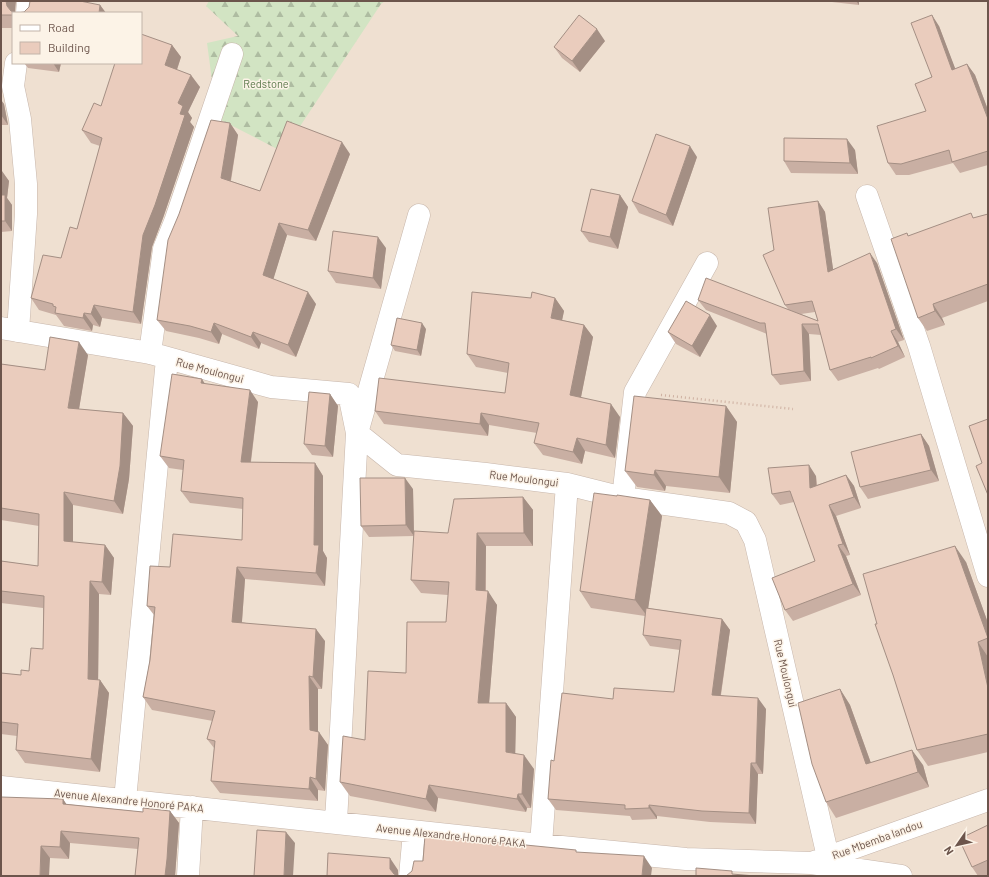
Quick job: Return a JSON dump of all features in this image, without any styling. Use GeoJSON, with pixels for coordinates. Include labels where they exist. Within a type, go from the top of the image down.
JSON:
{"type":"FeatureCollection","features":[{"type":"Feature","properties":{"kind":"street"},"geometry":{"type":"LineString","coordinates":[[26,12],[28,1]]}},
{"type":"Feature","properties":{"kind":"street"},"geometry":{"type":"LineString","coordinates":[[125,800],[159,356],[164,249],[175,222],[232,54]]}},
{"type":"Feature","properties":{"kind":"street"},"geometry":{"type":"LineString","coordinates":[[9,329],[26,214],[26,184],[20,119],[13,86],[16,64]]}},
{"type":"Feature","properties":{"kind":"street"},"geometry":{"type":"LineString","coordinates":[[867,196],[919,346],[988,576]]}},
{"type":"Feature","properties":{"kind":"street"},"geometry":{"type":"LineString","coordinates":[[336,822],[356,433],[419,215]]}},
{"type":"Feature","properties":{"kind":"street"},"geometry":{"type":"LineString","coordinates":[[623,498],[634,392],[707,263]]}},
{"type":"Feature","properties":{"kind":"street","name":"Rue Moulongui"},"geometry":{"type":"LineString","coordinates":[[9,329],[159,356],[271,387],[349,394],[356,433],[397,465],[567,484],[623,498],[729,513],[746,522],[755,540],[820,860]]}},
{"type":"Feature","properties":{"kind":"street"},"geometry":{"type":"LineString","coordinates":[[541,845],[567,484]]}},
{"type":"Feature","properties":{"kind":"street","name":"Avenue Alexandre Honoré PAKA"},"geometry":{"type":"LineString","coordinates":[[1,786],[541,845],[685,868],[820,860],[901,876]]}},
{"type":"Feature","properties":{"kind":"street","name":"Rue Mbemba landou"},"geometry":{"type":"LineString","coordinates":[[820,860],[988,800]]}},
{"type":"Feature","properties":{"kind":"street"},"geometry":{"type":"LineString","coordinates":[[188,876],[192,807]]}},
{"type":"Feature","properties":{"kind":"street"},"geometry":{"type":"LineString","coordinates":[[410,876],[414,832]]}},
{"type":"Feature","properties":{"kind":"path"},"geometry":{"type":"LineString","coordinates":[[634,392],[793,409]]}},
{"type":"Feature","properties":{"kind":"shaded area"},"geometry":{"type":"Polygon","coordinates":[[[1,1],[988,1],[988,876],[1,876],[1,1]]]}},
{"type":"Feature","properties":{"kind":"green space","name":"Redstone"},"geometry":{"type":"Polygon","coordinates":[[[209,1],[385,1],[381,4],[283,152],[217,118],[207,43],[238,36],[206,6],[209,1]]]}},
{"type":"Feature","properties":{"kind":"building"},"geometry":{"type":"Polygon","coordinates":[[[1,1],[6,1],[7,6],[14,12],[12,12],[12,15],[1,15],[1,1]]]}},
{"type":"Feature","properties":{"kind":"building"},"geometry":{"type":"Polygon","coordinates":[[[30,1],[80,1],[100,5],[99,12],[24,12],[29,7],[30,1]]]}},
{"type":"Feature","properties":{"kind":"building"},"geometry":{"type":"Polygon","coordinates":[[[579,15],[597,29],[572,61],[554,47],[579,15]]]}},
{"type":"Feature","properties":{"kind":"building"},"geometry":{"type":"Polygon","coordinates":[[[932,15],[952,70],[967,64],[988,119],[988,151],[952,162],[949,150],[901,164],[888,163],[877,126],[926,111],[915,84],[932,77],[911,23],[932,15]]]}},
{"type":"Feature","properties":{"kind":"building"},"geometry":{"type":"Polygon","coordinates":[[[142,34],[172,45],[165,65],[191,75],[178,103],[183,106],[180,114],[185,115],[155,205],[143,235],[133,312],[94,305],[91,314],[84,313],[83,318],[55,313],[56,307],[53,306],[53,304],[31,298],[43,255],[61,258],[70,227],[77,229],[102,138],[82,130],[94,103],[101,106],[115,64],[142,64],[142,34]]]}},
{"type":"Feature","properties":{"kind":"building"},"geometry":{"type":"Polygon","coordinates":[[[211,120],[230,123],[221,178],[260,191],[287,121],[342,142],[308,230],[279,223],[263,275],[308,292],[288,345],[253,332],[251,337],[214,323],[211,332],[190,326],[157,320],[168,240],[179,214],[211,120]]]}},
{"type":"Feature","properties":{"kind":"building"},"geometry":{"type":"Polygon","coordinates":[[[656,134],[690,146],[666,215],[632,201],[656,134]]]}},
{"type":"Feature","properties":{"kind":"building"},"geometry":{"type":"Polygon","coordinates":[[[784,138],[847,139],[850,163],[784,161],[784,138]]]}},
{"type":"Feature","properties":{"kind":"building"},"geometry":{"type":"Polygon","coordinates":[[[591,189],[620,195],[610,237],[581,231],[591,189]]]}},
{"type":"Feature","properties":{"kind":"building"},"geometry":{"type":"Polygon","coordinates":[[[1,195],[5,195],[5,221],[1,221],[1,195]]]}},
{"type":"Feature","properties":{"kind":"building"},"geometry":{"type":"Polygon","coordinates":[[[818,201],[828,272],[870,253],[896,329],[891,331],[898,346],[871,358],[830,370],[818,324],[802,324],[804,371],[772,375],[765,323],[760,323],[698,300],[706,278],[818,321],[812,301],[785,305],[763,255],[774,250],[768,208],[818,201]]]}},
{"type":"Feature","properties":{"kind":"building"},"geometry":{"type":"Polygon","coordinates":[[[971,213],[973,218],[988,214],[988,284],[933,304],[935,311],[918,318],[891,239],[907,233],[908,236],[971,213]]]}},
{"type":"Feature","properties":{"kind":"building"},"geometry":{"type":"Polygon","coordinates":[[[333,231],[378,237],[373,278],[328,271],[333,231]]]}},
{"type":"Feature","properties":{"kind":"building"},"geometry":{"type":"Polygon","coordinates":[[[472,292],[531,298],[532,292],[555,298],[551,318],[584,325],[570,395],[611,404],[606,445],[577,438],[573,452],[534,443],[539,423],[481,413],[480,424],[375,411],[379,378],[505,393],[509,363],[467,354],[472,292]]]}},
{"type":"Feature","properties":{"kind":"building"},"geometry":{"type":"Polygon","coordinates":[[[686,301],[710,315],[692,346],[668,332],[686,301]]]}},
{"type":"Feature","properties":{"kind":"building"},"geometry":{"type":"Polygon","coordinates":[[[397,318],[422,323],[417,350],[391,345],[397,318]]]}},
{"type":"Feature","properties":{"kind":"building"},"geometry":{"type":"Polygon","coordinates":[[[50,337],[79,342],[68,408],[123,413],[120,466],[114,501],[64,492],[64,541],[105,545],[102,582],[90,581],[88,679],[100,680],[91,759],[16,750],[18,724],[1,722],[1,673],[21,675],[21,670],[29,671],[31,648],[43,649],[44,596],[1,591],[1,561],[38,566],[39,514],[1,508],[1,364],[45,370],[50,337]]]}},
{"type":"Feature","properties":{"kind":"building"},"geometry":{"type":"Polygon","coordinates":[[[172,374],[202,379],[201,383],[250,390],[241,462],[315,463],[314,545],[319,545],[316,573],[237,567],[232,622],[316,629],[313,677],[309,676],[310,730],[319,732],[316,779],[310,777],[309,789],[211,781],[215,741],[207,739],[215,711],[143,697],[150,660],[155,607],[147,606],[150,566],[170,567],[173,534],[242,540],[243,498],[181,491],[184,460],[160,456],[172,374]]]}},
{"type":"Feature","properties":{"kind":"building"},"geometry":{"type":"Polygon","coordinates":[[[309,392],[330,394],[325,446],[304,444],[309,392]]]}},
{"type":"Feature","properties":{"kind":"building"},"geometry":{"type":"Polygon","coordinates":[[[634,396],[726,406],[719,477],[655,470],[654,475],[625,471],[634,396]]]}},
{"type":"Feature","properties":{"kind":"building"},"geometry":{"type":"Polygon","coordinates":[[[988,419],[988,495],[976,466],[982,463],[969,426],[988,419]]]}},
{"type":"Feature","properties":{"kind":"building"},"geometry":{"type":"Polygon","coordinates":[[[921,434],[931,470],[860,487],[851,452],[921,434]]]}},
{"type":"Feature","properties":{"kind":"building"},"geometry":{"type":"Polygon","coordinates":[[[809,465],[810,488],[846,475],[854,497],[829,505],[843,544],[838,545],[853,584],[785,610],[772,578],[815,561],[790,491],[772,494],[768,468],[809,465]]]}},
{"type":"Feature","properties":{"kind":"building"},"geometry":{"type":"Polygon","coordinates":[[[360,478],[405,478],[406,525],[361,526],[360,478]]]}},
{"type":"Feature","properties":{"kind":"building"},"geometry":{"type":"Polygon","coordinates":[[[594,493],[650,500],[635,600],[580,591],[594,493]]]}},
{"type":"Feature","properties":{"kind":"building"},"geometry":{"type":"Polygon","coordinates":[[[523,497],[524,533],[477,533],[476,590],[488,591],[478,703],[506,703],[506,752],[524,755],[522,794],[518,794],[517,799],[429,785],[426,799],[340,782],[343,736],[365,740],[368,671],[406,673],[407,622],[446,622],[449,582],[411,580],[414,531],[448,533],[454,499],[523,497]]]}},
{"type":"Feature","properties":{"kind":"building"},"geometry":{"type":"Polygon","coordinates":[[[955,546],[988,638],[978,642],[988,688],[988,734],[917,750],[875,624],[877,624],[863,574],[955,546]]]}},
{"type":"Feature","properties":{"kind":"building"},"geometry":{"type":"Polygon","coordinates":[[[646,608],[722,619],[712,695],[758,698],[756,763],[751,763],[749,813],[702,811],[649,805],[649,808],[625,809],[625,805],[548,799],[551,760],[554,761],[562,693],[613,699],[614,688],[674,692],[681,640],[643,635],[646,608]]]}},
{"type":"Feature","properties":{"kind":"building"},"geometry":{"type":"Polygon","coordinates":[[[840,689],[866,764],[912,750],[918,772],[826,802],[812,764],[798,703],[840,689]]]}},
{"type":"Feature","properties":{"kind":"building"},"geometry":{"type":"Polygon","coordinates":[[[1,797],[63,799],[63,804],[143,812],[143,808],[170,811],[165,876],[135,876],[139,838],[61,831],[60,847],[41,846],[40,876],[1,876],[1,797]]]}},
{"type":"Feature","properties":{"kind":"building"},"geometry":{"type":"Polygon","coordinates":[[[988,825],[988,860],[972,867],[959,839],[988,825]]]}},
{"type":"Feature","properties":{"kind":"building"},"geometry":{"type":"Polygon","coordinates":[[[257,830],[286,832],[284,876],[254,876],[257,830]]]}},
{"type":"Feature","properties":{"kind":"building"},"geometry":{"type":"Polygon","coordinates":[[[425,835],[576,850],[576,852],[644,856],[642,876],[406,876],[412,871],[414,861],[423,861],[425,835]]]}},
{"type":"Feature","properties":{"kind":"building"},"geometry":{"type":"Polygon","coordinates":[[[328,853],[390,858],[390,869],[394,874],[399,876],[327,876],[328,853]]]}},
{"type":"Feature","properties":{"kind":"building"},"geometry":{"type":"Polygon","coordinates":[[[696,868],[732,871],[732,874],[755,876],[696,876],[696,868]]]}}]}
